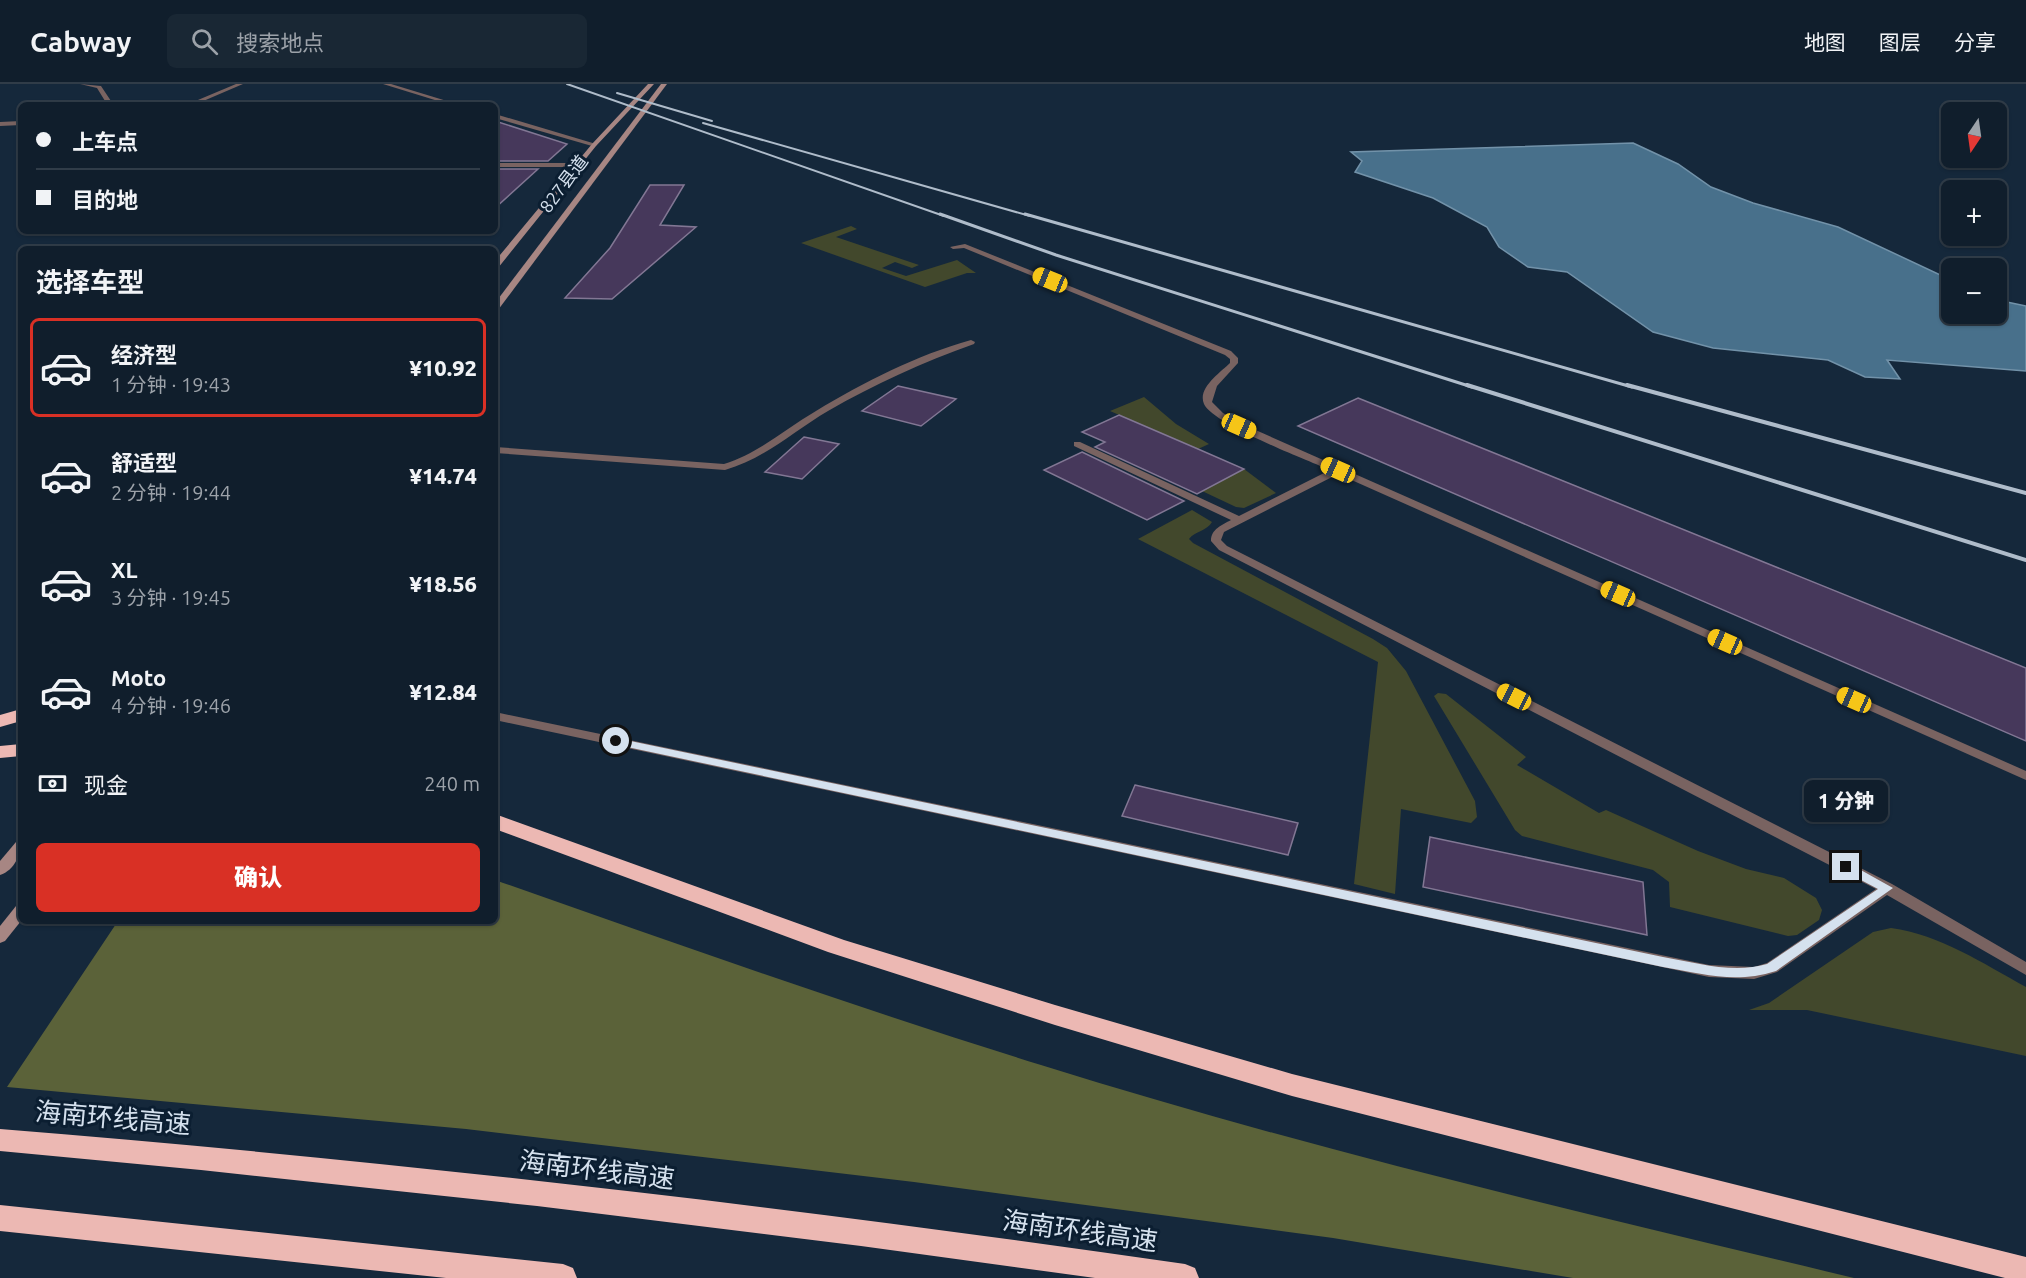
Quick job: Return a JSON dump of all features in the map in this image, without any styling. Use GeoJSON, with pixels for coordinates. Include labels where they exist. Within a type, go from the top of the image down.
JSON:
{"type":"FeatureCollection","features":[{"type":"Feature","properties":{"kind":"highway"},"geometry":{"type":"LineString","coordinates":[[0,721],[18,716]]}},
{"type":"Feature","properties":{"kind":"highway"},"geometry":{"type":"LineString","coordinates":[[0,752],[18,750]]}},
{"type":"Feature","properties":{"kind":"highway"},"geometry":{"type":"LineString","coordinates":[[498,822],[836,946],[1055,1015],[1292,1085],[2026,1270]]}},
{"type":"Feature","properties":{"kind":"highway","name":"海南环线高速"},"geometry":{"type":"LineString","coordinates":[[0,1140],[323,1170],[883,1235],[1185,1278]]}},
{"type":"Feature","properties":{"kind":"highway"},"geometry":{"type":"LineString","coordinates":[[0,1218],[563,1278]]}},
{"type":"Feature","properties":{"kind":"main road","name":"827县道"},"geometry":{"type":"LineString","coordinates":[[498,262],[594,145],[651,84]]}},
{"type":"Feature","properties":{"kind":"main road","name":"827县道"},"geometry":{"type":"LineString","coordinates":[[498,304],[664,84]]}},
{"type":"Feature","properties":{"kind":"main road"},"geometry":{"type":"LineString","coordinates":[[0,870],[18,849]]}},
{"type":"Feature","properties":{"kind":"main road"},"geometry":{"type":"LineString","coordinates":[[0,937],[18,914]]}},
{"type":"Feature","properties":{"kind":"street"},"geometry":{"type":"LineString","coordinates":[[84,84],[99,87],[107,102]]}},
{"type":"Feature","properties":{"kind":"street"},"geometry":{"type":"LineString","coordinates":[[196,102],[240,84]]}},
{"type":"Feature","properties":{"kind":"street"},"geometry":{"type":"LineString","coordinates":[[386,84],[447,102]]}},
{"type":"Feature","properties":{"kind":"street"},"geometry":{"type":"LineString","coordinates":[[498,117],[594,145]]}},
{"type":"Feature","properties":{"kind":"street"},"geometry":{"type":"LineString","coordinates":[[0,124],[18,123]]}},
{"type":"Feature","properties":{"kind":"street"},"geometry":{"type":"LineString","coordinates":[[498,165],[578,165]]}},
{"type":"Feature","properties":{"kind":"street"},"geometry":{"type":"LineString","coordinates":[[953,247],[965,246],[1228,353],[1234,358],[1234,363],[1214,381],[1208,391],[1208,403],[1220,415],[1239,426],[2026,776]]}},
{"type":"Feature","properties":{"kind":"street"},"geometry":{"type":"LineString","coordinates":[[498,450],[725,467],[743,463],[791,429],[877,380],[970,342]]}},
{"type":"Feature","properties":{"kind":"street"},"geometry":{"type":"LineString","coordinates":[[1077,444],[1239,520]]}},
{"type":"Feature","properties":{"kind":"street"},"geometry":{"type":"LineString","coordinates":[[1338,470],[1220,530],[1216,535],[1216,541],[1223,548],[1887,888],[2026,969]]}},
{"type":"Feature","properties":{"kind":"street"},"geometry":{"type":"LineString","coordinates":[[498,717],[1717,972],[1754,973],[1772,968],[1887,888]]}},
{"type":"Feature","properties":{"kind":"green space"},"geometry":{"type":"Polygon","coordinates":[[[851,226],[857,229],[836,237],[919,265],[912,268],[895,262],[882,268],[906,276],[957,260],[976,273],[967,273],[925,287],[801,243],[851,226]]]}},
{"type":"Feature","properties":{"kind":"green space"},"geometry":{"type":"Polygon","coordinates":[[[1144,397],[1176,424],[1209,444],[1198,449],[1110,411],[1144,397]]]}},
{"type":"Feature","properties":{"kind":"green space"},"geometry":{"type":"Polygon","coordinates":[[[1244,469],[1276,493],[1244,508],[1236,507],[1202,491],[1244,469]]]}},
{"type":"Feature","properties":{"kind":"green space"},"geometry":{"type":"Polygon","coordinates":[[[1192,510],[1212,522],[1189,539],[1193,543],[1387,648],[1406,671],[1475,801],[1477,817],[1471,823],[1401,809],[1395,894],[1354,884],[1378,662],[1138,539],[1192,510]]]}},
{"type":"Feature","properties":{"kind":"green space"},"geometry":{"type":"Polygon","coordinates":[[[1438,693],[1446,694],[1526,757],[1517,765],[1599,813],[1606,810],[1698,851],[1746,869],[1784,878],[1816,898],[1822,910],[1819,920],[1797,935],[1788,936],[1670,907],[1669,882],[1653,870],[1522,836],[1515,830],[1434,696],[1438,693]]]}},
{"type":"Feature","properties":{"kind":"green space"},"geometry":{"type":"Polygon","coordinates":[[[498,881],[836,998],[1142,1096],[1446,1179],[1854,1278],[1573,1278],[1333,1238],[914,1182],[466,1129],[7,1087],[116,924],[498,924],[498,881]]]}},
{"type":"Feature","properties":{"kind":"green space"},"geometry":{"type":"Polygon","coordinates":[[[1891,928],[1944,943],[2026,987],[2026,1056],[1807,1010],[1749,1010],[1769,1003],[1873,932],[1891,928]]]}},
{"type":"Feature","properties":{"kind":"water"},"geometry":{"type":"Polygon","coordinates":[[[1633,143],[1678,164],[1711,187],[1753,203],[1838,227],[1941,275],[1941,324],[2007,324],[2007,302],[2026,306],[2026,371],[1887,360],[1900,379],[1865,377],[1828,360],[1713,348],[1653,332],[1567,272],[1528,267],[1499,247],[1487,227],[1433,198],[1355,172],[1362,161],[1351,152],[1633,143]]]}},
{"type":"Feature","properties":{"kind":"building"},"geometry":{"type":"Polygon","coordinates":[[[498,122],[567,144],[548,161],[498,161],[498,122]]]}},
{"type":"Feature","properties":{"kind":"building"},"geometry":{"type":"Polygon","coordinates":[[[498,169],[538,169],[498,205],[498,169]]]}},
{"type":"Feature","properties":{"kind":"building"},"geometry":{"type":"Polygon","coordinates":[[[650,185],[684,185],[660,225],[696,227],[612,299],[565,298],[610,248],[650,185]]]}},
{"type":"Feature","properties":{"kind":"building"},"geometry":{"type":"Polygon","coordinates":[[[898,386],[956,399],[921,426],[862,411],[898,386]]]}},
{"type":"Feature","properties":{"kind":"building"},"geometry":{"type":"Polygon","coordinates":[[[1358,398],[2026,668],[2026,741],[1298,426],[1358,398]]]}},
{"type":"Feature","properties":{"kind":"building"},"geometry":{"type":"Polygon","coordinates":[[[1119,415],[1244,469],[1197,494],[1095,447],[1105,442],[1082,432],[1119,415]]]}},
{"type":"Feature","properties":{"kind":"building"},"geometry":{"type":"Polygon","coordinates":[[[804,437],[839,444],[802,479],[765,472],[804,437]]]}},
{"type":"Feature","properties":{"kind":"building"},"geometry":{"type":"Polygon","coordinates":[[[1082,452],[1184,501],[1147,520],[1044,470],[1082,452]]]}},
{"type":"Feature","properties":{"kind":"building"},"geometry":{"type":"Polygon","coordinates":[[[1135,785],[1298,823],[1288,855],[1122,816],[1135,785]]]}},
{"type":"Feature","properties":{"kind":"building"},"geometry":{"type":"Polygon","coordinates":[[[1430,837],[1643,882],[1647,935],[1423,887],[1430,837]]]}},
{"type":"Feature","properties":{"kind":"railway"},"geometry":{"type":"LineString","coordinates":[[567,84],[944,216]]}},
{"type":"Feature","properties":{"kind":"railway"},"geometry":{"type":"LineString","coordinates":[[617,93],[712,121]]}},
{"type":"Feature","properties":{"kind":"railway"},"geometry":{"type":"LineString","coordinates":[[703,123],[1030,216]]}},
{"type":"Feature","properties":{"kind":"railway"},"geometry":{"type":"LineString","coordinates":[[940,214],[1056,255],[1472,387]]}},
{"type":"Feature","properties":{"kind":"railway"},"geometry":{"type":"LineString","coordinates":[[1025,214],[1632,387]]}},
{"type":"Feature","properties":{"kind":"railway"},"geometry":{"type":"LineString","coordinates":[[1467,385],[2026,560]]}},
{"type":"Feature","properties":{"kind":"railway"},"geometry":{"type":"LineString","coordinates":[[1627,385],[2026,493]]}},
{"type":"Feature","properties":{"kind":"route"},"geometry":{"type":"LineString","coordinates":[[616,741],[1663,962],[1733,974],[1754,973],[1772,968],[1887,888],[1846,867]]}}]}
